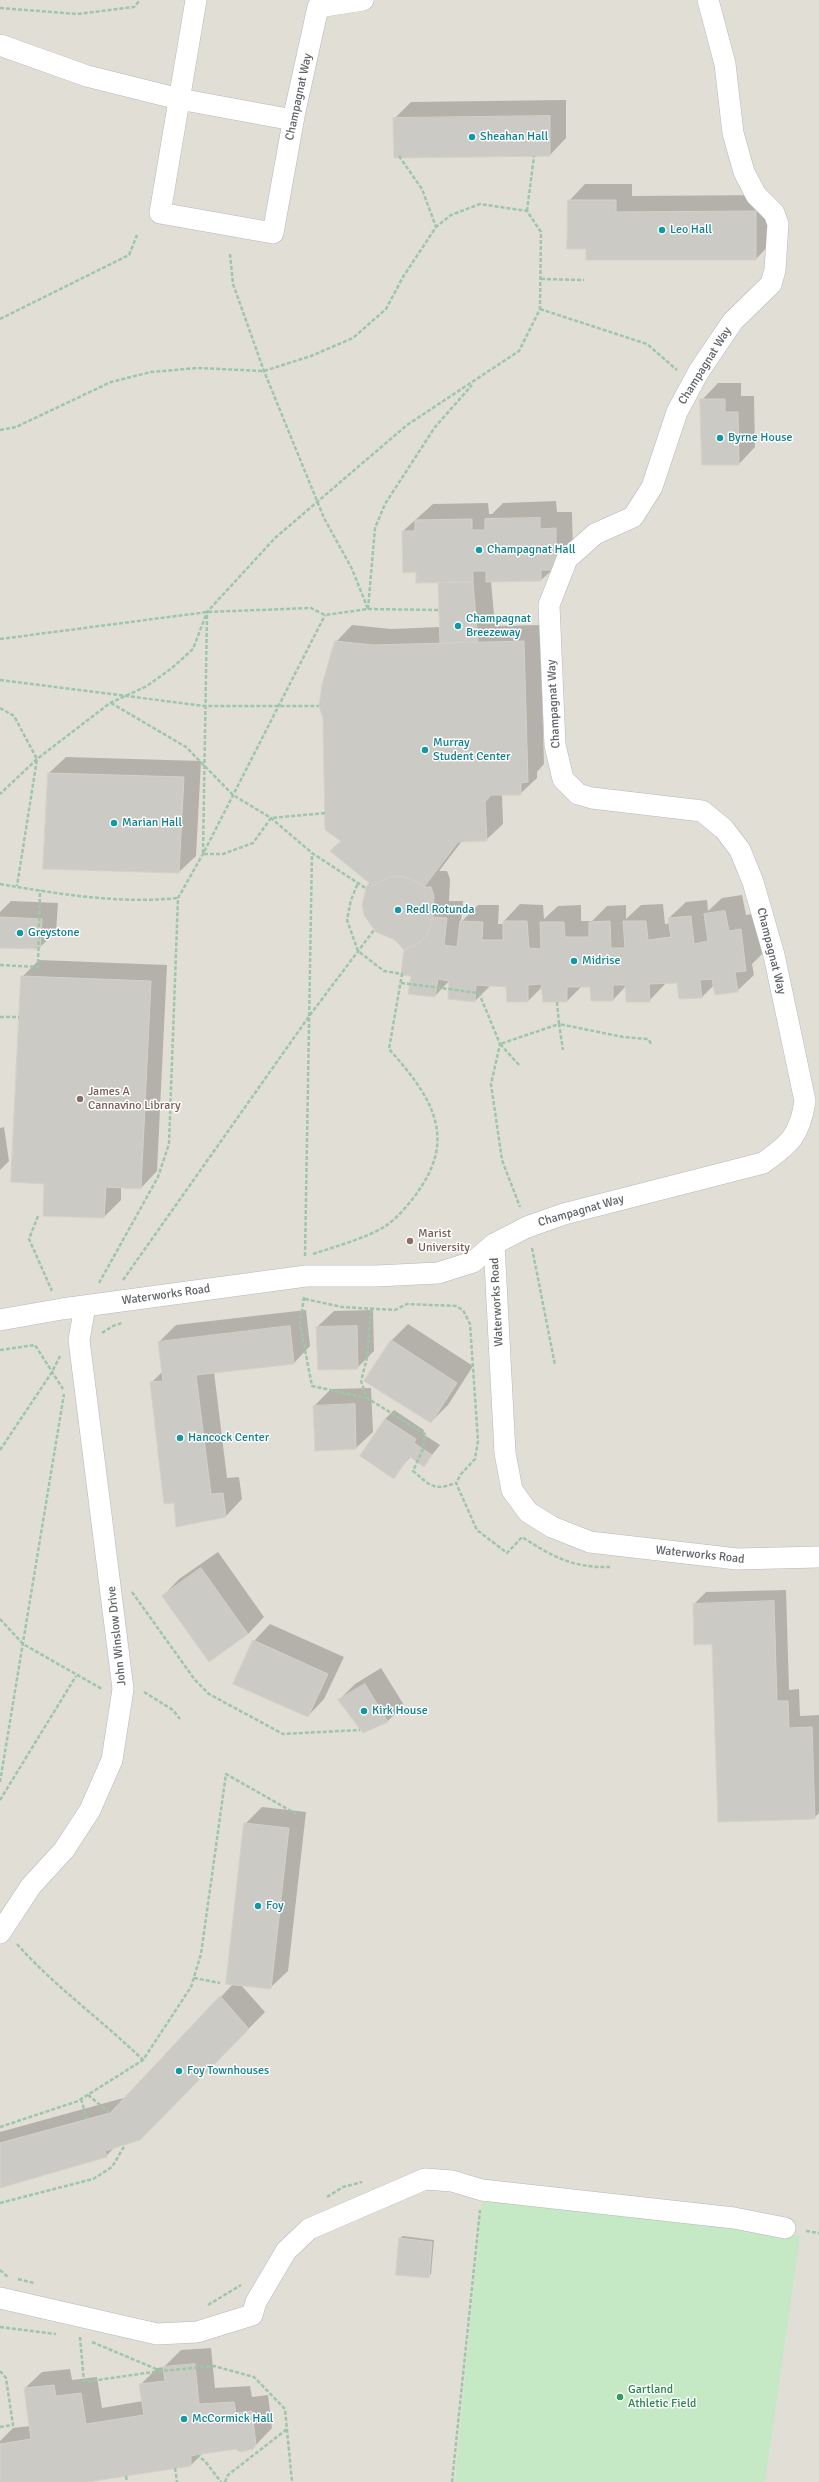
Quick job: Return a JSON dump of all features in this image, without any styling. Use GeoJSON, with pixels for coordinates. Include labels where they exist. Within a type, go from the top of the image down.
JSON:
{"type":"FeatureCollection","features":[{"type":"Feature","properties":{"kind":"lane"},"geometry":{"type":"LineString","coordinates":[[179,99],[196,0]]}},
{"type":"Feature","properties":{"kind":"lane","name":"Champagnat Way"},"geometry":{"type":"LineString","coordinates":[[179,99],[160,213],[273,233],[293,120],[319,4],[363,0]]}},
{"type":"Feature","properties":{"kind":"lane","name":"Champagnat Way"},"geometry":{"type":"LineString","coordinates":[[494,1244],[527,1227],[564,1214],[763,1162],[786,1146],[802,1123],[805,1101],[774,956],[753,882],[740,850],[724,829],[702,811],[592,798],[578,794],[563,779],[555,745],[549,606],[567,559],[595,534],[633,517],[652,487],[677,412],[693,383],[733,321],[771,284],[775,270],[778,224],[774,213],[756,195],[744,172],[733,133],[725,64],[708,0]]}},
{"type":"Feature","properties":{"kind":"lane"},"geometry":{"type":"LineString","coordinates":[[0,46],[86,76],[179,99],[293,120]]}},
{"type":"Feature","properties":{"kind":"lane","name":"Waterworks Road"},"geometry":{"type":"LineString","coordinates":[[0,1320],[85,1306],[303,1264],[376,1276],[438,1273],[473,1262],[494,1244]]}},
{"type":"Feature","properties":{"kind":"lane","name":"Waterworks Road"},"geometry":{"type":"LineString","coordinates":[[494,1244],[505,1453],[512,1490],[528,1512],[552,1527],[590,1542],[737,1559],[819,1557]]}},
{"type":"Feature","properties":{"kind":"lane","name":"John Winslow Drive"},"geometry":{"type":"LineString","coordinates":[[1,1932],[31,1886],[64,1850],[90,1810],[112,1760],[123,1689],[122,1666],[79,1340],[85,1306]]}},
{"type":"Feature","properties":{"kind":"lane"},"geometry":{"type":"LineString","coordinates":[[0,2298],[157,2334],[197,2332],[252,2315],[256,2302],[286,2251],[310,2229],[425,2179],[452,2181],[482,2190],[734,2218],[785,2228]]}},
{"type":"Feature","properties":{"kind":"path"},"geometry":{"type":"LineString","coordinates":[[0,8],[77,14],[134,7],[140,0]]}},
{"type":"Feature","properties":{"kind":"path"},"geometry":{"type":"LineString","coordinates":[[399,156],[422,189],[436,227]]}},
{"type":"Feature","properties":{"kind":"path"},"geometry":{"type":"LineString","coordinates":[[0,794],[37,760],[110,703],[147,686],[193,649],[207,612],[275,538],[407,425],[477,381],[519,351],[540,309],[541,232],[527,211],[534,156]]}},
{"type":"Feature","properties":{"kind":"path"},"geometry":{"type":"LineString","coordinates":[[0,430],[16,427],[111,382],[150,372],[197,368],[264,371],[311,356],[353,338],[386,309],[403,277],[436,227],[451,215],[480,204],[527,211]]}},
{"type":"Feature","properties":{"kind":"path"},"geometry":{"type":"LineString","coordinates":[[0,319],[129,255],[137,235]]}},
{"type":"Feature","properties":{"kind":"path"},"geometry":{"type":"LineString","coordinates":[[230,254],[233,284],[264,371],[318,502],[352,569],[368,609]]}},
{"type":"Feature","properties":{"kind":"path"},"geometry":{"type":"LineString","coordinates":[[541,279],[584,280]]}},
{"type":"Feature","properties":{"kind":"path"},"geometry":{"type":"LineString","coordinates":[[540,309],[647,344],[693,383]]}},
{"type":"Feature","properties":{"kind":"path"},"geometry":{"type":"LineString","coordinates":[[368,609],[375,528],[386,504],[435,427],[477,381]]}},
{"type":"Feature","properties":{"kind":"path"},"geometry":{"type":"LineString","coordinates":[[0,639],[207,612],[311,608],[324,614],[368,609],[439,610]]}},
{"type":"Feature","properties":{"kind":"path"},"geometry":{"type":"LineString","coordinates":[[203,854],[207,612]]}},
{"type":"Feature","properties":{"kind":"path"},"geometry":{"type":"LineString","coordinates":[[85,1306],[158,1177],[169,1144],[178,898],[203,854],[324,614]]}},
{"type":"Feature","properties":{"kind":"path"},"geometry":{"type":"LineString","coordinates":[[0,680],[205,706],[319,706]]}},
{"type":"Feature","properties":{"kind":"path"},"geometry":{"type":"LineString","coordinates":[[110,703],[186,747],[233,795],[271,818],[312,853],[367,889]]}},
{"type":"Feature","properties":{"kind":"path"},"geometry":{"type":"LineString","coordinates":[[0,708],[14,716],[37,760],[17,886]]}},
{"type":"Feature","properties":{"kind":"path"},"geometry":{"type":"LineString","coordinates":[[271,818],[326,814]]}},
{"type":"Feature","properties":{"kind":"path"},"geometry":{"type":"LineString","coordinates":[[203,854],[223,854],[253,843],[271,818]]}},
{"type":"Feature","properties":{"kind":"path"},"geometry":{"type":"LineString","coordinates":[[296,1299],[304,1298],[342,1307],[371,1309],[396,1310],[407,1304],[456,1306],[463,1310],[470,1324],[478,1441],[475,1459],[461,1474],[456,1483],[441,1489],[430,1486],[413,1471],[423,1449],[425,1434],[367,1398],[312,1386],[300,1324],[304,1298],[303,1264],[310,1015],[312,853]]}},
{"type":"Feature","properties":{"kind":"path"},"geometry":{"type":"LineString","coordinates":[[303,1264],[384,1227],[414,1199],[432,1171],[438,1135],[432,1109],[416,1080],[389,1049],[402,974],[384,971],[358,951],[347,920],[351,900],[358,883]]}},
{"type":"Feature","properties":{"kind":"path"},"geometry":{"type":"LineString","coordinates":[[0,884],[40,890],[148,901],[178,898]]}},
{"type":"Feature","properties":{"kind":"path"},"geometry":{"type":"LineString","coordinates":[[0,965],[38,967],[40,890]]}},
{"type":"Feature","properties":{"kind":"path"},"geometry":{"type":"LineString","coordinates":[[118,1287],[310,1015],[374,930]]}},
{"type":"Feature","properties":{"kind":"path"},"geometry":{"type":"LineString","coordinates":[[401,983],[479,993],[500,1044],[519,1065]]}},
{"type":"Feature","properties":{"kind":"path"},"geometry":{"type":"LineString","coordinates":[[557,1002],[562,1050]]}},
{"type":"Feature","properties":{"kind":"path"},"geometry":{"type":"LineString","coordinates":[[0,1017],[19,1017]]}},
{"type":"Feature","properties":{"kind":"path"},"geometry":{"type":"LineString","coordinates":[[500,1044],[559,1024],[623,1037],[648,1039],[652,1045]]}},
{"type":"Feature","properties":{"kind":"path"},"geometry":{"type":"LineString","coordinates":[[500,1044],[491,1084],[502,1160],[527,1227],[556,1366]]}},
{"type":"Feature","properties":{"kind":"path"},"geometry":{"type":"LineString","coordinates":[[38,1216],[29,1239],[62,1309]]}},
{"type":"Feature","properties":{"kind":"path"},"geometry":{"type":"LineString","coordinates":[[367,1398],[361,1381],[367,1358],[371,1309]]}},
{"type":"Feature","properties":{"kind":"path"},"geometry":{"type":"LineString","coordinates":[[100,1335],[113,1326],[125,1323]]}},
{"type":"Feature","properties":{"kind":"path"},"geometry":{"type":"LineString","coordinates":[[0,1350],[35,1345],[64,1391],[0,1782]]}},
{"type":"Feature","properties":{"kind":"path"},"geometry":{"type":"LineString","coordinates":[[0,1450],[52,1372],[62,1352]]}},
{"type":"Feature","properties":{"kind":"path"},"geometry":{"type":"LineString","coordinates":[[456,1483],[477,1530],[507,1553],[522,1537],[548,1554],[571,1564],[586,1567],[618,1567]]}},
{"type":"Feature","properties":{"kind":"path"},"geometry":{"type":"LineString","coordinates":[[131,1590],[195,1680],[209,1694],[283,1734],[360,1730]]}},
{"type":"Feature","properties":{"kind":"path"},"geometry":{"type":"LineString","coordinates":[[0,1619],[23,1644],[59,1664],[76,1676],[101,1689],[123,1689]]}},
{"type":"Feature","properties":{"kind":"path"},"geometry":{"type":"LineString","coordinates":[[0,1800],[76,1676]]}},
{"type":"Feature","properties":{"kind":"path"},"geometry":{"type":"LineString","coordinates":[[144,1691],[173,1710],[180,1720]]}},
{"type":"Feature","properties":{"kind":"path"},"geometry":{"type":"LineString","coordinates":[[0,2127],[81,2099],[143,2060],[192,1987],[201,1954],[226,1774],[298,1815]]}},
{"type":"Feature","properties":{"kind":"path"},"geometry":{"type":"LineString","coordinates":[[1,1932],[14,1940],[42,1972],[125,2042],[143,2060]]}},
{"type":"Feature","properties":{"kind":"path"},"geometry":{"type":"LineString","coordinates":[[194,1978],[220,1983]]}},
{"type":"Feature","properties":{"kind":"path"},"geometry":{"type":"LineString","coordinates":[[88,2095],[110,2113]]}},
{"type":"Feature","properties":{"kind":"path"},"geometry":{"type":"LineString","coordinates":[[81,2099],[87,2119]]}},
{"type":"Feature","properties":{"kind":"path"},"geometry":{"type":"LineString","coordinates":[[0,2203],[93,2179],[112,2167],[125,2145]]}},
{"type":"Feature","properties":{"kind":"path"},"geometry":{"type":"LineString","coordinates":[[325,2198],[343,2187],[364,2181]]}},
{"type":"Feature","properties":{"kind":"path"},"geometry":{"type":"LineString","coordinates":[[452,2482],[471,2312],[482,2190]]}},
{"type":"Feature","properties":{"kind":"path"},"geometry":{"type":"LineString","coordinates":[[0,2270],[9,2278],[41,2285]]}},
{"type":"Feature","properties":{"kind":"path"},"geometry":{"type":"LineString","coordinates":[[204,2307],[246,2282]]}},
{"type":"Feature","properties":{"kind":"path"},"geometry":{"type":"LineString","coordinates":[[0,2327],[62,2335]]}},
{"type":"Feature","properties":{"kind":"path"},"geometry":{"type":"LineString","coordinates":[[74,2336],[80,2337],[161,2371]]}},
{"type":"Feature","properties":{"kind":"path"},"geometry":{"type":"LineString","coordinates":[[80,2337],[84,2382],[161,2371],[214,2366],[254,2376],[284,2409],[292,2482]]}},
{"type":"Feature","properties":{"kind":"path"},"geometry":{"type":"LineString","coordinates":[[0,2371],[6,2378],[14,2425],[0,2427]]}},
{"type":"Feature","properties":{"kind":"path"},"geometry":{"type":"LineString","coordinates":[[225,2482],[228,2475],[287,2428]]}},
{"type":"Feature","properties":{"kind":"path"},"geometry":{"type":"LineString","coordinates":[[196,2455],[205,2461],[221,2482]]}},
{"type":"Feature","properties":{"kind":"path"},"geometry":{"type":"LineString","coordinates":[[175,2468],[177,2482]]}},
{"type":"Feature","properties":{"kind":"path"},"geometry":{"type":"LineString","coordinates":[[126,2476],[127,2482]]}},
{"type":"Feature","properties":{"kind":"shaded area","name":"Marist University"},"geometry":{"type":"Polygon","coordinates":[[[0,0],[819,0],[819,2482],[0,2482],[0,0]]]}},
{"type":"Feature","properties":{"kind":"green space","name":"Gartland Athletic Field"},"geometry":{"type":"Polygon","coordinates":[[[483,2195],[800,2236],[765,2482],[455,2482],[483,2195]]]}},
{"type":"Feature","properties":{"kind":"building","name":"Sheahan Hall"},"geometry":{"type":"Polygon","coordinates":[[[550,116],[550,156],[394,158],[393,118],[550,116]]]}},
{"type":"Feature","properties":{"kind":"building","name":"Leo Hall"},"geometry":{"type":"Polygon","coordinates":[[[568,200],[616,200],[616,212],[756,211],[756,260],[586,260],[586,249],[567,249],[568,200]]]}},
{"type":"Feature","properties":{"kind":"building","name":"Byrne House"},"geometry":{"type":"Polygon","coordinates":[[[700,399],[725,399],[725,412],[738,412],[739,465],[702,465],[700,399]]]}},
{"type":"Feature","properties":{"kind":"building","name":"Champagnat Hall"},"geometry":{"type":"Polygon","coordinates":[[[540,518],[540,529],[556,528],[556,570],[541,570],[541,581],[486,582],[486,571],[473,571],[473,582],[416,583],[416,572],[403,573],[402,531],[415,531],[415,520],[472,519],[472,530],[485,530],[485,519],[540,518]]]}},
{"type":"Feature","properties":{"kind":"building","name":"Champagnat Breezeway"},"geometry":{"type":"Polygon","coordinates":[[[473,582],[478,642],[440,643],[438,583],[473,582]]]}},
{"type":"Feature","properties":{"kind":"building","name":"Murray Student Center"},"geometry":{"type":"Polygon","coordinates":[[[335,641],[373,645],[524,641],[528,782],[521,783],[521,795],[491,795],[485,802],[487,841],[458,842],[424,887],[414,880],[401,876],[389,877],[373,886],[330,851],[341,841],[325,830],[323,718],[319,706],[322,685],[335,641]]]}},
{"type":"Feature","properties":{"kind":"building","name":"Marian Hall"},"geometry":{"type":"Polygon","coordinates":[[[48,773],[184,777],[179,873],[43,869],[48,773]]]}},
{"type":"Feature","properties":{"kind":"building","name":"Redl Rotunda"},"geometry":{"type":"Polygon","coordinates":[[[401,876],[414,880],[424,887],[431,887],[434,896],[432,923],[427,934],[419,943],[404,950],[395,940],[376,932],[364,915],[362,905],[367,885],[373,886],[389,877],[401,876]]]}},
{"type":"Feature","properties":{"kind":"building","name":"Midrise"},"geometry":{"type":"Polygon","coordinates":[[[725,911],[729,931],[741,929],[746,971],[735,972],[738,992],[715,995],[712,979],[700,980],[702,998],[679,999],[677,983],[649,984],[650,1002],[626,1002],[625,985],[613,985],[613,1001],[591,1001],[590,987],[567,987],[567,1002],[543,1002],[541,984],[528,985],[528,1002],[507,1002],[506,987],[476,985],[475,1002],[448,999],[449,981],[438,979],[435,997],[408,994],[411,976],[401,975],[404,950],[419,943],[427,934],[433,917],[447,918],[444,945],[457,947],[460,921],[483,922],[482,940],[503,940],[503,921],[527,921],[529,948],[541,949],[540,922],[564,922],[565,937],[589,937],[589,922],[610,921],[611,948],[625,948],[623,921],[646,921],[648,940],[671,937],[668,918],[691,916],[694,944],[708,941],[704,914],[725,911]]]}},
{"type":"Feature","properties":{"kind":"building","name":"Greystone"},"geometry":{"type":"Polygon","coordinates":[[[0,917],[42,919],[40,949],[0,948],[0,917]]]}},
{"type":"Feature","properties":{"kind":"building","name":"James A Cannavino Library"},"geometry":{"type":"Polygon","coordinates":[[[21,976],[151,981],[141,1189],[106,1187],[104,1218],[43,1216],[44,1184],[11,1182],[21,976]]]}},
{"type":"Feature","properties":{"kind":"building","name":"Hancock Center"},"geometry":{"type":"Polygon","coordinates":[[[290,1326],[294,1364],[196,1375],[211,1494],[223,1493],[226,1517],[176,1527],[174,1503],[164,1504],[150,1382],[163,1381],[158,1342],[290,1326]]]}},
{"type":"Feature","properties":{"kind":"building"},"geometry":{"type":"Polygon","coordinates":[[[357,1326],[358,1369],[318,1370],[316,1327],[357,1326]]]}},
{"type":"Feature","properties":{"kind":"building"},"geometry":{"type":"Polygon","coordinates":[[[391,1340],[457,1383],[431,1423],[364,1381],[391,1340]]]}},
{"type":"Feature","properties":{"kind":"building"},"geometry":{"type":"Polygon","coordinates":[[[355,1404],[356,1449],[315,1451],[313,1406],[355,1404]]]}},
{"type":"Feature","properties":{"kind":"building"},"geometry":{"type":"Polygon","coordinates":[[[385,1419],[416,1439],[414,1443],[432,1455],[424,1467],[409,1456],[394,1479],[360,1456],[385,1419]]]}},
{"type":"Feature","properties":{"kind":"building"},"geometry":{"type":"Polygon","coordinates":[[[201,1568],[248,1634],[209,1662],[162,1596],[201,1568]]]}},
{"type":"Feature","properties":{"kind":"building"},"geometry":{"type":"Polygon","coordinates":[[[774,1601],[777,1701],[788,1701],[789,1728],[812,1727],[815,1819],[718,1822],[712,1644],[694,1645],[693,1604],[774,1601]]]}},
{"type":"Feature","properties":{"kind":"building"},"geometry":{"type":"Polygon","coordinates":[[[253,1640],[328,1674],[308,1717],[233,1684],[253,1640]]]}},
{"type":"Feature","properties":{"kind":"building","name":"Kirk House"},"geometry":{"type":"Polygon","coordinates":[[[365,1684],[388,1722],[363,1733],[338,1700],[365,1684]]]}},
{"type":"Feature","properties":{"kind":"building","name":"Foy"},"geometry":{"type":"Polygon","coordinates":[[[244,1823],[289,1828],[271,1989],[226,1984],[244,1823]]]}},
{"type":"Feature","properties":{"kind":"building","name":"Foy Townhouses"},"geometry":{"type":"Polygon","coordinates":[[[220,1996],[249,2029],[140,2140],[105,2151],[107,2157],[0,2188],[0,2143],[110,2113],[220,1996]]]}},
{"type":"Feature","properties":{"kind":"building"},"geometry":{"type":"Polygon","coordinates":[[[399,2238],[432,2242],[429,2278],[396,2275],[399,2238]]]}},
{"type":"Feature","properties":{"kind":"building","name":"McCormick Hall"},"geometry":{"type":"Polygon","coordinates":[[[195,2364],[199,2404],[234,2402],[236,2413],[252,2411],[256,2445],[253,2449],[241,2452],[235,2449],[191,2456],[191,2466],[88,2482],[0,2482],[0,2444],[31,2439],[24,2388],[54,2385],[56,2396],[81,2393],[86,2424],[144,2415],[139,2384],[165,2381],[163,2367],[195,2364]]]}},
{"type":"Feature","properties":{"kind":"place","name":"Sheahan Hall"},"geometry":{"type":"Point","coordinates":[472,137]}},
{"type":"Feature","properties":{"kind":"place","name":"Leo Hall"},"geometry":{"type":"Point","coordinates":[662,230]}},
{"type":"Feature","properties":{"kind":"place","name":"Byrne House"},"geometry":{"type":"Point","coordinates":[720,438]}},
{"type":"Feature","properties":{"kind":"place","name":"Champagnat Hall"},"geometry":{"type":"Point","coordinates":[479,550]}},
{"type":"Feature","properties":{"kind":"place","name":"Champagnat Breezeway"},"geometry":{"type":"Point","coordinates":[458,626]}},
{"type":"Feature","properties":{"kind":"place","name":"Murray Student Center"},"geometry":{"type":"Point","coordinates":[425,750]}},
{"type":"Feature","properties":{"kind":"place","name":"Marian Hall"},"geometry":{"type":"Point","coordinates":[114,823]}},
{"type":"Feature","properties":{"kind":"place","name":"Redl Rotunda"},"geometry":{"type":"Point","coordinates":[398,910]}},
{"type":"Feature","properties":{"kind":"place","name":"Greystone"},"geometry":{"type":"Point","coordinates":[20,933]}},
{"type":"Feature","properties":{"kind":"place","name":"Midrise"},"geometry":{"type":"Point","coordinates":[574,961]}},
{"type":"Feature","properties":{"kind":"place","name":"James A Cannavino Library"},"geometry":{"type":"Point","coordinates":[80,1099]}},
{"type":"Feature","properties":{"kind":"place","name":"Marist University"},"geometry":{"type":"Point","coordinates":[410,1241]}},
{"type":"Feature","properties":{"kind":"place","name":"Hancock Center"},"geometry":{"type":"Point","coordinates":[180,1438]}},
{"type":"Feature","properties":{"kind":"place","name":"Kirk House"},"geometry":{"type":"Point","coordinates":[364,1711]}},
{"type":"Feature","properties":{"kind":"place","name":"Foy"},"geometry":{"type":"Point","coordinates":[258,1906]}},
{"type":"Feature","properties":{"kind":"place","name":"Foy Townhouses"},"geometry":{"type":"Point","coordinates":[179,2071]}},
{"type":"Feature","properties":{"kind":"place","name":"Gartland Athletic Field"},"geometry":{"type":"Point","coordinates":[620,2397]}},
{"type":"Feature","properties":{"kind":"place","name":"McCormick Hall"},"geometry":{"type":"Point","coordinates":[184,2419]}}]}
